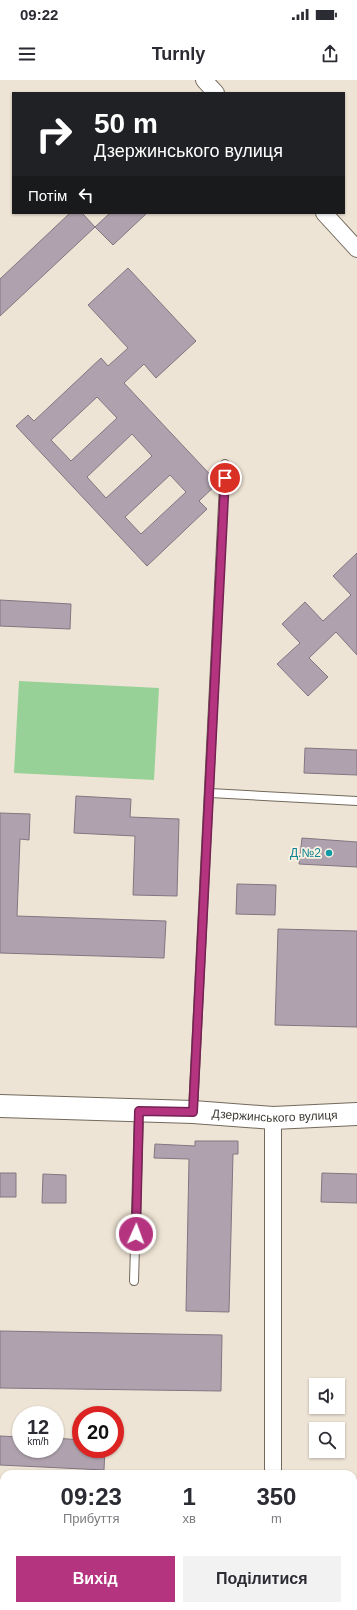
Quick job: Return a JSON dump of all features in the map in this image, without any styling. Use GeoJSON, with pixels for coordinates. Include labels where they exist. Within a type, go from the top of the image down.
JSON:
{"type":"FeatureCollection","features":[{"type":"Feature","properties":{"kind":"main road","name":"Дзержинського вулиця"},"geometry":{"type":"LineString","coordinates":[[0,1106],[193,1112],[273,1118],[357,1114]]}},
{"type":"Feature","properties":{"kind":"street"},"geometry":{"type":"LineString","coordinates":[[204,80],[215,92]]}},
{"type":"Feature","properties":{"kind":"street"},"geometry":{"type":"LineString","coordinates":[[325,214],[357,249]]}},
{"type":"Feature","properties":{"kind":"street"},"geometry":{"type":"LineString","coordinates":[[273,1118],[273,1470]]}},
{"type":"Feature","properties":{"kind":"lane"},"geometry":{"type":"LineString","coordinates":[[193,1112],[210,793],[225,464]]}},
{"type":"Feature","properties":{"kind":"lane"},"geometry":{"type":"LineString","coordinates":[[210,793],[357,801]]}},
{"type":"Feature","properties":{"kind":"lane"},"geometry":{"type":"LineString","coordinates":[[134,1281],[139,1111]]}},
{"type":"Feature","properties":{"kind":"green space"},"geometry":{"type":"Polygon","coordinates":[[[19,681],[159,688],[154,780],[14,773],[19,681]]]}},
{"type":"Feature","properties":{"kind":"building"},"geometry":{"type":"Polygon","coordinates":[[[69,214],[83,214],[95,227],[0,316],[0,279],[69,214]]]}},
{"type":"Feature","properties":{"kind":"building"},"geometry":{"type":"Polygon","coordinates":[[[109,214],[146,214],[113,245],[95,227],[109,214]]]}},
{"type":"Feature","properties":{"kind":"building"},"geometry":{"type":"Polygon","coordinates":[[[128,268],[196,341],[156,378],[144,364],[124,383],[218,483],[199,501],[207,509],[147,566],[16,426],[28,415],[34,421],[101,358],[108,366],[128,348],[88,305],[128,268]],[[97,397],[51,440],[71,461],[117,418],[97,397]],[[132,434],[87,477],[106,498],[152,456],[132,434]],[[170,475],[125,517],[141,534],[186,492],[170,475]]]}},
{"type":"Feature","properties":{"kind":"building"},"geometry":{"type":"Polygon","coordinates":[[[357,553],[357,655],[336,632],[309,658],[328,677],[308,696],[277,664],[300,643],[282,624],[305,602],[323,621],[351,595],[333,576],[357,553]]]}},
{"type":"Feature","properties":{"kind":"building"},"geometry":{"type":"Polygon","coordinates":[[[0,600],[71,604],[70,629],[0,626],[0,600]]]}},
{"type":"Feature","properties":{"kind":"building"},"geometry":{"type":"Polygon","coordinates":[[[305,748],[357,750],[357,775],[304,773],[305,748]]]}},
{"type":"Feature","properties":{"kind":"building"},"geometry":{"type":"Polygon","coordinates":[[[76,796],[131,799],[130,817],[179,819],[177,896],[133,895],[135,836],[74,833],[76,796]]]}},
{"type":"Feature","properties":{"kind":"building"},"geometry":{"type":"Polygon","coordinates":[[[0,813],[30,814],[29,840],[20,839],[17,916],[166,921],[164,958],[0,953],[0,813]]]}},
{"type":"Feature","properties":{"kind":"building","name":"Д.№2"},"geometry":{"type":"Polygon","coordinates":[[[302,838],[357,842],[357,867],[299,864],[302,838]]]}},
{"type":"Feature","properties":{"kind":"building"},"geometry":{"type":"Polygon","coordinates":[[[237,884],[276,885],[275,915],[236,914],[237,884]]]}},
{"type":"Feature","properties":{"kind":"building"},"geometry":{"type":"Polygon","coordinates":[[[278,929],[357,931],[357,1027],[275,1025],[278,929]]]}},
{"type":"Feature","properties":{"kind":"building"},"geometry":{"type":"Polygon","coordinates":[[[195,1141],[238,1141],[238,1154],[233,1154],[229,1312],[186,1311],[189,1159],[154,1158],[155,1144],[195,1146],[195,1141]]]}},
{"type":"Feature","properties":{"kind":"building"},"geometry":{"type":"Polygon","coordinates":[[[0,1173],[16,1173],[16,1197],[0,1197],[0,1173]]]}},
{"type":"Feature","properties":{"kind":"building"},"geometry":{"type":"Polygon","coordinates":[[[322,1173],[357,1174],[357,1203],[321,1202],[322,1173]]]}},
{"type":"Feature","properties":{"kind":"building"},"geometry":{"type":"Polygon","coordinates":[[[43,1174],[66,1175],[66,1203],[42,1203],[43,1174]]]}},
{"type":"Feature","properties":{"kind":"building"},"geometry":{"type":"Polygon","coordinates":[[[0,1331],[222,1335],[221,1391],[0,1388],[0,1331]]]}},
{"type":"Feature","properties":{"kind":"building"},"geometry":{"type":"Polygon","coordinates":[[[0,1436],[12,1437],[12,1458],[64,1458],[64,1439],[72,1439],[72,1458],[105,1458],[104,1470],[0,1465],[0,1436]]]}},
{"type":"Feature","properties":{"kind":"place","name":"Д.№2"},"geometry":{"type":"Point","coordinates":[329,853]}},
{"type":"Feature","properties":{"kind":"route"},"geometry":{"type":"LineString","coordinates":[[136,1234],[139,1111],[193,1112],[222,562],[225,478]]}}]}
